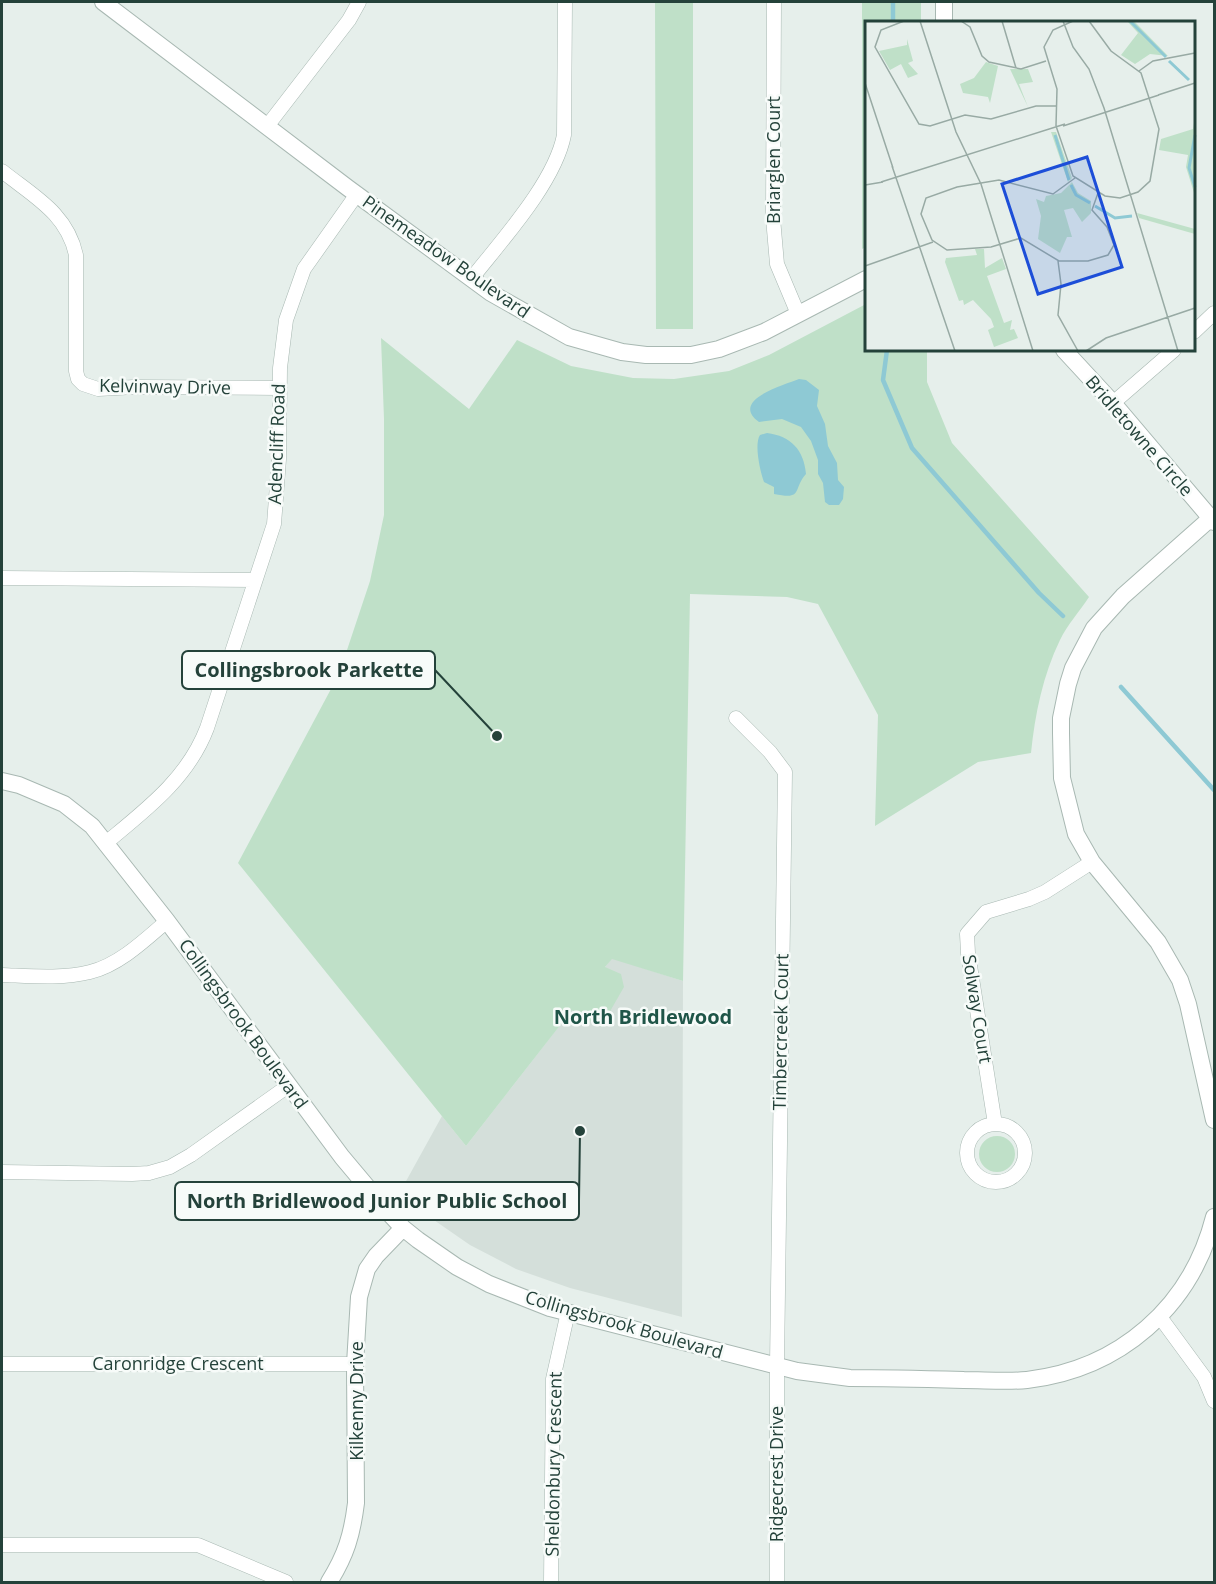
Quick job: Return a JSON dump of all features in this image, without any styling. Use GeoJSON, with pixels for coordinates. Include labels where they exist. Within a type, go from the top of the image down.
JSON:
{"type":"FeatureCollection","features":[{"type":"Feature","properties":{"kind":"street","name":"Pinemeadow Boulevard"},"geometry":{"type":"LineString","coordinates":[[103,2],[357,194],[498,297],[569,337],[622,352],[646,355],[691,355],[719,349],[764,332],[865,280]]}},
{"type":"Feature","properties":{"kind":"street"},"geometry":{"type":"LineString","coordinates":[[268,125],[349,20],[359,2]]}},
{"type":"Feature","properties":{"kind":"street"},"geometry":{"type":"LineString","coordinates":[[472,278],[540,189],[561,151],[564,135],[565,2]]}},
{"type":"Feature","properties":{"kind":"street","name":"Briarglen Court"},"geometry":{"type":"LineString","coordinates":[[774,2],[773,218],[777,264],[798,314]]}},
{"type":"Feature","properties":{"kind":"street"},"geometry":{"type":"LineString","coordinates":[[944,2],[944,21]]}},
{"type":"Feature","properties":{"kind":"street","name":"Kelvinway Drive"},"geometry":{"type":"LineString","coordinates":[[2,171],[58,215],[73,239],[76,255],[76,371],[78,379],[83,384],[98,389],[279,388]]}},
{"type":"Feature","properties":{"kind":"street","name":"Adencliff Road"},"geometry":{"type":"LineString","coordinates":[[107,842],[176,781],[201,743],[273,524],[279,459],[282,340],[286,320],[304,269],[357,194]]}},
{"type":"Feature","properties":{"kind":"street"},"geometry":{"type":"LineString","coordinates":[[1195,331],[1215,313]]}},
{"type":"Feature","properties":{"kind":"street","name":"Bridletowne Circle"},"geometry":{"type":"LineString","coordinates":[[1065,351],[1113,403],[1213,520]]}},
{"type":"Feature","properties":{"kind":"street"},"geometry":{"type":"LineString","coordinates":[[1113,403],[1173,351]]}},
{"type":"Feature","properties":{"kind":"street"},"geometry":{"type":"LineString","coordinates":[[1213,520],[1111,607],[1087,639],[1073,668],[1061,718],[1062,778],[1076,834],[1092,862],[1147,927],[1180,980],[1212,1093],[1215,1120]]}},
{"type":"Feature","properties":{"kind":"street"},"geometry":{"type":"LineString","coordinates":[[2,578],[255,580]]}},
{"type":"Feature","properties":{"kind":"street","name":"Timbercreek Court"},"geometry":{"type":"LineString","coordinates":[[736,718],[770,752],[785,772],[777,1365]]}},
{"type":"Feature","properties":{"kind":"street","name":"Collingsbrook Boulevard"},"geometry":{"type":"LineString","coordinates":[[2,781],[20,784],[64,804],[92,826],[107,842],[355,1174],[403,1228],[457,1267],[489,1284],[550,1308],[797,1371],[850,1378],[1026,1380],[1081,1368],[1118,1350],[1160,1317],[1196,1267],[1215,1217]]}},
{"type":"Feature","properties":{"kind":"street","name":"Solway Court"},"geometry":{"type":"LineString","coordinates":[[995,1124],[967,934],[986,912],[1045,892],[1092,862]]}},
{"type":"Feature","properties":{"kind":"street"},"geometry":{"type":"LineString","coordinates":[[2,975],[70,976],[91,972],[111,964],[167,921]]}},
{"type":"Feature","properties":{"kind":"street"},"geometry":{"type":"LineString","coordinates":[[2,1172],[132,1174],[149,1173],[170,1167],[192,1155],[288,1086]]}},
{"type":"Feature","properties":{"kind":"street"},"geometry":{"type":"LineString","coordinates":[[995,1124],[1004,1125],[1019,1136],[1025,1153],[1024,1162],[1012,1177],[994,1182],[977,1174],[971,1167],[968,1148],[977,1131],[995,1124]]}},
{"type":"Feature","properties":{"kind":"street","name":"Kilkenny Drive"},"geometry":{"type":"LineString","coordinates":[[329,1582],[348,1546],[356,1503],[355,1364],[362,1283],[367,1269],[376,1256],[403,1228]]}},
{"type":"Feature","properties":{"kind":"street","name":"Sheldonbury Crescent"},"geometry":{"type":"LineString","coordinates":[[551,1582],[553,1379],[568,1312]]}},
{"type":"Feature","properties":{"kind":"street"},"geometry":{"type":"LineString","coordinates":[[1160,1317],[1204,1377],[1215,1401]]}},
{"type":"Feature","properties":{"kind":"street","name":"Caronridge Crescent"},"geometry":{"type":"LineString","coordinates":[[2,1364],[355,1364]]}},
{"type":"Feature","properties":{"kind":"street","name":"Ridgecrest Drive"},"geometry":{"type":"LineString","coordinates":[[777,1365],[777,1582]]}},
{"type":"Feature","properties":{"kind":"street"},"geometry":{"type":"LineString","coordinates":[[2,1545],[198,1545],[286,1582]]}},
{"type":"Feature","properties":{"kind":"shaded area"},"geometry":{"type":"Polygon","coordinates":[[[612,958],[683,981],[682,1317],[570,1288],[516,1269],[470,1245],[431,1218],[400,1192],[442,1116],[466,1146],[612,958]]]}},
{"type":"Feature","properties":{"kind":"green space"},"geometry":{"type":"Polygon","coordinates":[[[655,2],[693,2],[693,329],[656,329],[655,2]]]}},
{"type":"Feature","properties":{"kind":"green space"},"geometry":{"type":"Polygon","coordinates":[[[862,2],[921,2],[921,21],[865,21],[865,248],[862,249],[862,2]]]}},
{"type":"Feature","properties":{"kind":"green space"},"geometry":{"type":"Polygon","coordinates":[[[865,305],[865,351],[927,351],[927,382],[952,443],[1089,597],[1063,634],[1054,653],[1037,709],[1031,753],[978,762],[875,826],[878,715],[818,604],[787,597],[690,594],[683,981],[612,959],[605,967],[621,974],[624,987],[601,1027],[572,1010],[466,1146],[238,863],[339,674],[370,581],[384,515],[381,338],[469,409],[517,340],[571,366],[633,378],[674,379],[729,371],[769,355],[865,305]]]}},
{"type":"Feature","properties":{"kind":"green space"},"geometry":{"type":"Polygon","coordinates":[[[997,1136],[1010,1141],[1015,1154],[1010,1167],[997,1172],[984,1167],[979,1154],[984,1141],[997,1136]]]}},
{"type":"Feature","properties":{"kind":"water"},"geometry":{"type":"Polygon","coordinates":[[[799,379],[806,380],[819,390],[817,406],[825,424],[828,446],[837,463],[838,480],[844,487],[843,499],[839,505],[829,505],[825,502],[823,483],[818,474],[818,460],[811,441],[801,427],[782,419],[759,422],[751,414],[750,407],[762,394],[799,379]]]}},
{"type":"Feature","properties":{"kind":"water"},"geometry":{"type":"Polygon","coordinates":[[[767,433],[783,437],[799,451],[806,474],[794,495],[774,494],[774,487],[764,482],[759,465],[758,439],[760,435],[767,433]]]}},
{"type":"Feature","properties":{"kind":"waterway"},"geometry":{"type":"LineString","coordinates":[[893,2],[893,21]]}},
{"type":"Feature","properties":{"kind":"waterway"},"geometry":{"type":"LineString","coordinates":[[887,351],[883,380],[912,448],[1039,593],[1063,616]]}},
{"type":"Feature","properties":{"kind":"waterway"},"geometry":{"type":"LineString","coordinates":[[1121,687],[1214,790]]}},
{"type":"Feature","properties":{"kind":"place","name":"Collingsbrook Parkette"},"geometry":{"type":"Point","coordinates":[497,736]}},
{"type":"Feature","properties":{"kind":"place","name":"North Bridlewood Junior Public School"},"geometry":{"type":"Point","coordinates":[580,1131]}},
{"type":"Feature","properties":{"kind":"district","name":"North Bridlewood"},"geometry":{"type":"Point","coordinates":[643,1017]}}]}
